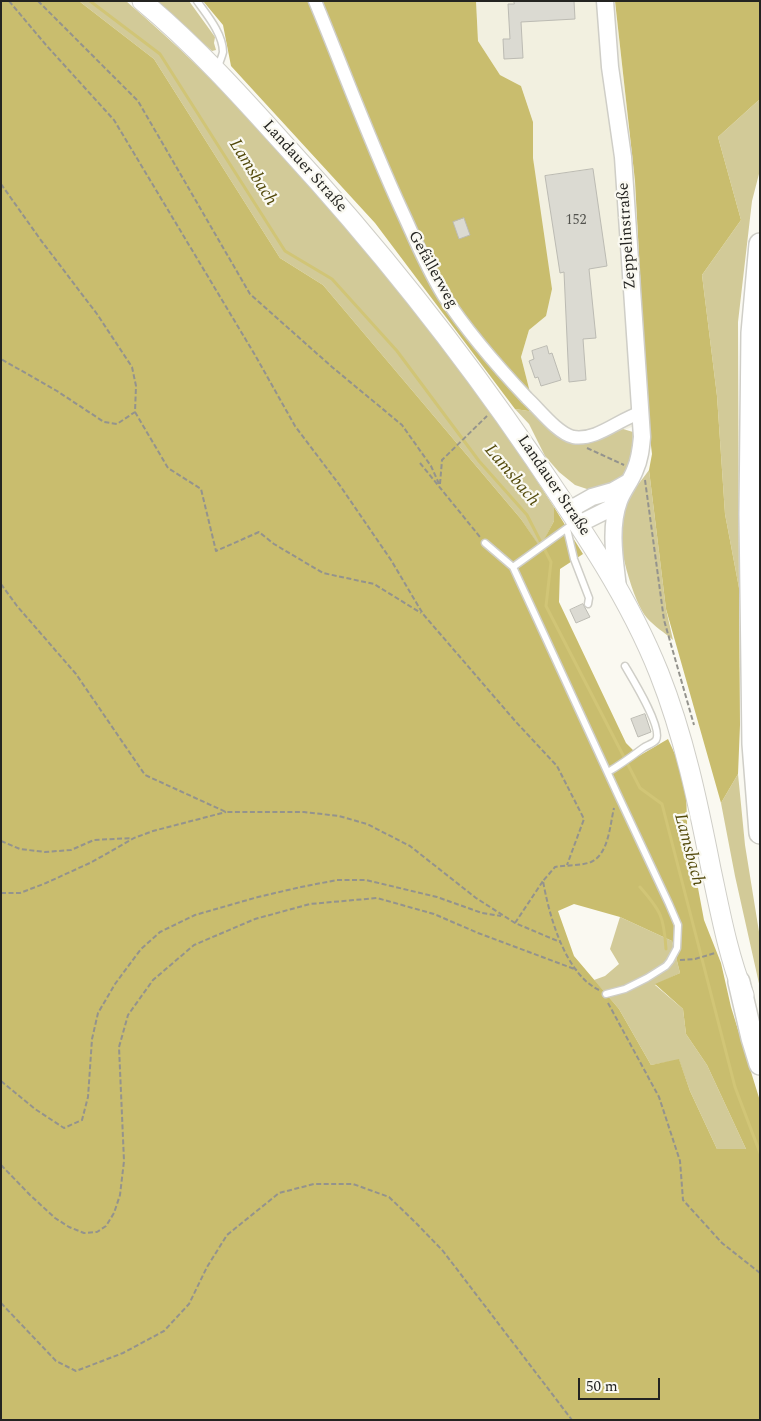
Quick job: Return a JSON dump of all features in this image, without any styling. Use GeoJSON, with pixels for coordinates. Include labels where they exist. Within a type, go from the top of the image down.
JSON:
{"type":"FeatureCollection","features":[{"type":"Feature","properties":{"kind":"highway"},"geometry":{"type":"LineString","coordinates":[[760,244],[754,292],[752,333],[750,496],[752,744],[760,833]]}},
{"type":"Feature","properties":{"kind":"highway"},"geometry":{"type":"LineString","coordinates":[[739,982],[760,1064]]}},
{"type":"Feature","properties":{"kind":"main road","name":"Landauer Straße"},"geometry":{"type":"LineString","coordinates":[[142,1],[217,71],[310,172],[401,278],[498,405],[619,591],[633,616],[652,658],[675,720],[698,806],[720,911],[739,982],[760,1031]]}},
{"type":"Feature","properties":{"kind":"street","name":"Gefällerweg"},"geometry":{"type":"LineString","coordinates":[[315,1],[393,191],[418,247],[443,294],[466,327],[511,381],[555,426],[573,437]]}},
{"type":"Feature","properties":{"kind":"street","name":"Zeppelinstraße"},"geometry":{"type":"LineString","coordinates":[[605,1],[610,67],[623,157],[642,437],[641,454],[618,501]]}},
{"type":"Feature","properties":{"kind":"street"},"geometry":{"type":"LineString","coordinates":[[573,437],[593,434],[606,429],[626,417],[640,413]]}},
{"type":"Feature","properties":{"kind":"street"},"geometry":{"type":"LineString","coordinates":[[573,521],[592,497],[613,491],[631,477]]}},
{"type":"Feature","properties":{"kind":"street"},"geometry":{"type":"LineString","coordinates":[[573,521],[609,509],[618,501]]}},
{"type":"Feature","properties":{"kind":"street"},"geometry":{"type":"LineString","coordinates":[[618,501],[614,526],[619,591]]}},
{"type":"Feature","properties":{"kind":"lane"},"geometry":{"type":"LineString","coordinates":[[197,1],[216,30],[221,42],[223,51],[217,71]]}},
{"type":"Feature","properties":{"kind":"lane"},"geometry":{"type":"LineString","coordinates":[[513,566],[573,521]]}},
{"type":"Feature","properties":{"kind":"lane"},"geometry":{"type":"LineString","coordinates":[[573,521],[574,559],[589,598],[588,604]]}},
{"type":"Feature","properties":{"kind":"lane"},"geometry":{"type":"LineString","coordinates":[[485,543],[513,566],[678,925],[677,948],[666,966],[625,989],[606,994]]}},
{"type":"Feature","properties":{"kind":"lane"},"geometry":{"type":"LineString","coordinates":[[608,772],[636,755],[644,747],[651,745],[657,739],[658,733],[655,722],[625,666]]}},
{"type":"Feature","properties":{"kind":"path"},"geometry":{"type":"LineString","coordinates":[[9,1],[46,46],[114,120],[255,354],[295,426],[341,487],[386,552],[424,614],[516,722],[557,766],[584,819],[568,865]]}},
{"type":"Feature","properties":{"kind":"path"},"geometry":{"type":"LineString","coordinates":[[38,1],[138,101],[250,294],[332,367],[402,425],[431,466],[440,486]]}},
{"type":"Feature","properties":{"kind":"path"},"geometry":{"type":"LineString","coordinates":[[1,184],[97,314],[132,366],[136,386],[135,412],[168,468],[201,489],[216,551],[259,532],[274,544],[323,573],[374,584],[424,614]]}},
{"type":"Feature","properties":{"kind":"path"},"geometry":{"type":"LineString","coordinates":[[1,359],[57,390],[104,422],[117,424],[135,412]]}},
{"type":"Feature","properties":{"kind":"path"},"geometry":{"type":"LineString","coordinates":[[440,486],[442,460],[482,421]]}},
{"type":"Feature","properties":{"kind":"path"},"geometry":{"type":"LineString","coordinates":[[573,437],[580,445],[631,477]]}},
{"type":"Feature","properties":{"kind":"path"},"geometry":{"type":"LineString","coordinates":[[420,463],[485,543]]}},
{"type":"Feature","properties":{"kind":"path"},"geometry":{"type":"LineString","coordinates":[[1,584],[17,606],[76,674],[145,775],[226,812]]}},
{"type":"Feature","properties":{"kind":"path"},"geometry":{"type":"LineString","coordinates":[[515,924],[543,881],[555,867],[593,861],[602,852],[606,844],[617,793]]}},
{"type":"Feature","properties":{"kind":"path"},"geometry":{"type":"LineString","coordinates":[[1,893],[20,893],[46,883],[92,862],[134,838],[153,831],[226,812],[304,812],[340,816],[367,824],[410,846],[476,898],[515,924],[560,942]]}},
{"type":"Feature","properties":{"kind":"path"},"geometry":{"type":"LineString","coordinates":[[1,841],[20,849],[45,852],[71,850],[94,840],[134,838]]}},
{"type":"Feature","properties":{"kind":"path"},"geometry":{"type":"LineString","coordinates":[[1,1081],[35,1109],[64,1128],[82,1120],[88,1097],[92,1038],[98,1013],[115,984],[141,949],[160,932],[194,915],[301,887],[337,880],[366,880],[436,897],[482,913],[504,916]]}},
{"type":"Feature","properties":{"kind":"path"},"geometry":{"type":"LineString","coordinates":[[1,1165],[55,1218],[69,1227],[84,1233],[97,1232],[106,1226],[114,1213],[120,1195],[124,1161],[120,1047],[128,1015],[152,980],[194,945],[255,920],[310,904],[377,898],[434,914],[478,933],[577,970],[568,960],[560,942],[543,881]]}},
{"type":"Feature","properties":{"kind":"path"},"geometry":{"type":"LineString","coordinates":[[670,961],[696,959],[713,954]]}},
{"type":"Feature","properties":{"kind":"path"},"geometry":{"type":"LineString","coordinates":[[616,1018],[658,1097],[680,1161],[683,1200],[722,1242],[760,1273]]}},
{"type":"Feature","properties":{"kind":"path"},"geometry":{"type":"LineString","coordinates":[[1,1303],[56,1361],[76,1371],[123,1353],[164,1331],[189,1304],[207,1267],[227,1235],[279,1193],[314,1184],[353,1184],[389,1197],[443,1251],[572,1420]]}},
{"type":"Feature","properties":{"kind":"shaded area"},"geometry":{"type":"Polygon","coordinates":[[[1,1],[79,1],[154,59],[280,258],[323,285],[521,519],[540,547],[554,521],[554,507],[583,554],[560,569],[559,602],[626,743],[639,756],[668,739],[679,763],[686,790],[688,854],[698,888],[704,920],[721,963],[731,1007],[760,1101],[760,1420],[1,1420],[1,1]],[[574,904],[558,911],[574,956],[619,1009],[651,1065],[679,1059],[690,1091],[717,1149],[746,1149],[707,1065],[686,1034],[683,1009],[655,984],[680,973],[672,941],[620,917],[574,904]]]}},
{"type":"Feature","properties":{"kind":"shaded area"},"geometry":{"type":"Polygon","coordinates":[[[79,1],[126,1],[197,65],[231,99],[327,204],[464,374],[554,507],[554,521],[540,548],[521,519],[323,285],[280,258],[154,59],[79,1]]]}},
{"type":"Feature","properties":{"kind":"shaded area"},"geometry":{"type":"Polygon","coordinates":[[[156,1],[189,1],[215,37],[216,50],[212,51],[156,1]]]}},
{"type":"Feature","properties":{"kind":"shaded area"},"geometry":{"type":"Polygon","coordinates":[[[203,1],[476,1],[478,41],[500,75],[521,86],[533,122],[533,158],[552,289],[546,316],[529,330],[521,357],[535,412],[515,409],[375,223],[231,66],[223,25],[203,1]]]}},
{"type":"Feature","properties":{"kind":"shaded area"},"geometry":{"type":"Polygon","coordinates":[[[476,1],[615,1],[635,181],[648,421],[600,439],[574,444],[559,438],[535,412],[521,357],[529,330],[546,316],[533,158],[533,122],[521,86],[500,75],[478,41],[476,1]]]}},
{"type":"Feature","properties":{"kind":"shaded area"},"geometry":{"type":"Polygon","coordinates":[[[615,1],[760,1],[760,99],[718,137],[741,220],[702,275],[717,396],[725,514],[739,588],[740,725],[738,774],[721,803],[666,609],[649,470],[652,454],[648,421],[635,181],[615,1]]]}},
{"type":"Feature","properties":{"kind":"shaded area"},"geometry":{"type":"Polygon","coordinates":[[[760,99],[760,170],[752,201],[738,322],[739,588],[725,514],[717,396],[702,275],[741,220],[718,137],[760,99]]]}},
{"type":"Feature","properties":{"kind":"shaded area"},"geometry":{"type":"Polygon","coordinates":[[[515,409],[535,412],[559,438],[574,444],[600,439],[623,429],[633,432],[632,458],[623,477],[615,485],[590,490],[575,485],[559,472],[545,456],[529,424],[515,409]]]}},
{"type":"Feature","properties":{"kind":"shaded area"},"geometry":{"type":"Polygon","coordinates":[[[649,470],[666,609],[673,640],[647,618],[636,599],[623,555],[619,529],[625,505],[649,470]]]}},
{"type":"Feature","properties":{"kind":"shaded area"},"geometry":{"type":"Polygon","coordinates":[[[738,774],[745,845],[760,938],[760,988],[721,803],[738,774]]]}},
{"type":"Feature","properties":{"kind":"shaded area"},"geometry":{"type":"Polygon","coordinates":[[[620,917],[672,941],[680,973],[655,985],[683,1009],[686,1034],[707,1065],[746,1149],[717,1149],[690,1091],[679,1060],[651,1065],[619,1009],[594,980],[605,976],[619,964],[610,949],[620,917]]]}},
{"type":"Feature","properties":{"kind":"building"},"geometry":{"type":"Polygon","coordinates":[[[514,1],[574,1],[575,19],[521,22],[523,58],[504,59],[503,39],[510,39],[508,4],[514,4],[514,1]]]}},
{"type":"Feature","properties":{"kind":"building"},"geometry":{"type":"Polygon","coordinates":[[[593,169],[607,266],[589,269],[596,338],[583,339],[586,380],[569,382],[564,272],[560,273],[545,176],[593,169]]]}},
{"type":"Feature","properties":{"kind":"building"},"geometry":{"type":"Polygon","coordinates":[[[464,218],[470,235],[459,239],[453,222],[464,218]]]}},
{"type":"Feature","properties":{"kind":"building"},"geometry":{"type":"Polygon","coordinates":[[[547,346],[549,354],[552,353],[561,380],[541,386],[538,377],[535,378],[529,361],[534,359],[532,351],[547,346]]]}},
{"type":"Feature","properties":{"kind":"building"},"geometry":{"type":"Polygon","coordinates":[[[583,604],[590,617],[576,623],[570,610],[583,604]]]}},
{"type":"Feature","properties":{"kind":"building"},"geometry":{"type":"Polygon","coordinates":[[[645,714],[651,732],[638,737],[631,719],[645,714]]]}},
{"type":"Feature","properties":{"kind":"waterway","name":"Lamsbach"},"geometry":{"type":"LineString","coordinates":[[90,1],[160,54],[285,251],[332,279],[397,351],[479,461],[527,515],[551,562],[546,606],[640,788],[662,804],[735,1087],[760,1153]]}},
{"type":"Feature","properties":{"kind":"waterway"},"geometry":{"type":"LineString","coordinates":[[640,887],[653,902],[660,915],[664,929],[666,949]]}}]}
